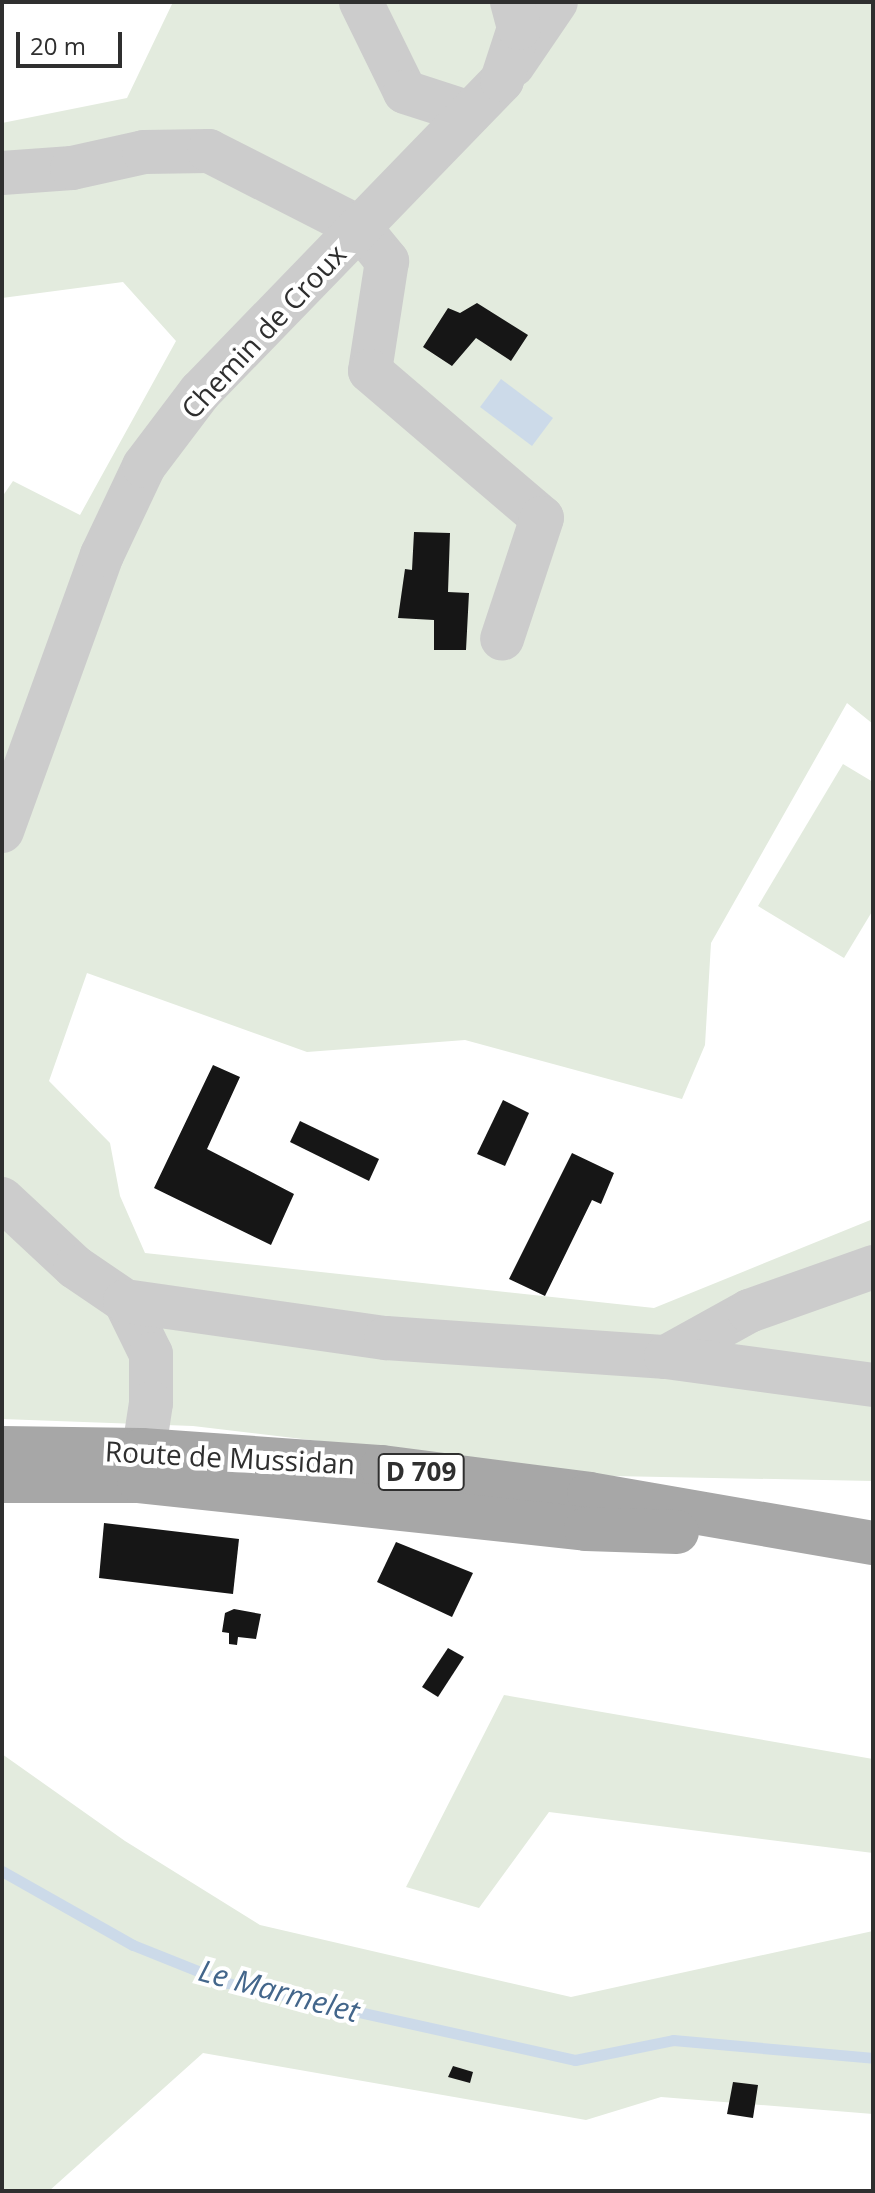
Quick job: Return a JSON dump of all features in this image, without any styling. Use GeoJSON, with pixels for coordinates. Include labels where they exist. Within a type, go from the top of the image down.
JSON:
{"type":"FeatureCollection","features":[{"type":"Feature","properties":{"kind":"main road","name":"Route de Mussidan"},"geometry":{"type":"LineString","coordinates":[[2,1448],[586,1529],[854,1540]]}},
{"type":"Feature","properties":{"kind":"main road","name":"Route de Mussidan"},"geometry":{"type":"LineString","coordinates":[[2,1481],[141,1466]]}},
{"type":"Feature","properties":{"kind":"street"},"geometry":{"type":"LineString","coordinates":[[361,2],[405,92],[470,113]]}},
{"type":"Feature","properties":{"kind":"street","name":"Chemin de Croux"},"geometry":{"type":"LineString","coordinates":[[2,831],[102,555],[144,466],[200,392],[502,80],[519,28],[512,2]]}},
{"type":"Feature","properties":{"kind":"street"},"geometry":{"type":"LineString","coordinates":[[502,80],[556,2]]}},
{"type":"Feature","properties":{"kind":"street"},"geometry":{"type":"LineString","coordinates":[[2,173],[72,168],[144,152],[209,151],[360,228],[387,261],[370,371],[542,518],[502,639]]}},
{"type":"Feature","properties":{"kind":"street"},"geometry":{"type":"LineString","coordinates":[[2,1199],[75,1267],[125,1301],[386,1338],[666,1357],[873,1385]]}},
{"type":"Feature","properties":{"kind":"street"},"geometry":{"type":"LineString","coordinates":[[666,1357],[749,1311],[873,1267]]}},
{"type":"Feature","properties":{"kind":"street"},"geometry":{"type":"LineString","coordinates":[[125,1301],[151,1354],[141,1466]]}},
{"type":"Feature","properties":{"kind":"shaded area"},"geometry":{"type":"Polygon","coordinates":[[[173,2],[873,2],[873,724],[847,703],[711,943],[705,1045],[682,1099],[465,1040],[307,1052],[87,973],[49,1081],[110,1143],[120,1196],[145,1253],[654,1308],[873,1219],[873,1481],[612,1476],[193,1426],[2,1419],[2,497],[13,481],[80,515],[176,341],[123,282],[2,298],[2,123],[127,98],[173,2]]]}},
{"type":"Feature","properties":{"kind":"shaded area"},"geometry":{"type":"Polygon","coordinates":[[[843,764],[873,782],[873,910],[844,958],[758,906],[843,764]]]}},
{"type":"Feature","properties":{"kind":"shaded area"},"geometry":{"type":"Polygon","coordinates":[[[504,1695],[873,1759],[873,1853],[549,1812],[479,1908],[406,1887],[504,1695]]]}},
{"type":"Feature","properties":{"kind":"shaded area"},"geometry":{"type":"Polygon","coordinates":[[[2,1754],[125,1841],[260,1925],[571,1997],[873,1931],[873,2114],[661,2097],[586,2120],[203,2053],[49,2191],[2,2191],[2,1754]]]}},
{"type":"Feature","properties":{"kind":"water"},"geometry":{"type":"Polygon","coordinates":[[[501,379],[553,418],[532,446],[480,407],[501,379]]]}},
{"type":"Feature","properties":{"kind":"building"},"geometry":{"type":"Polygon","coordinates":[[[477,303],[528,335],[511,361],[476,338],[452,366],[423,347],[448,308],[460,313],[477,303]]]}},
{"type":"Feature","properties":{"kind":"building"},"geometry":{"type":"Polygon","coordinates":[[[414,532],[450,533],[448,592],[469,593],[466,650],[434,650],[434,620],[398,618],[405,569],[412,570],[414,532]]]}},
{"type":"Feature","properties":{"kind":"building"},"geometry":{"type":"Polygon","coordinates":[[[213,1065],[240,1077],[207,1149],[294,1194],[271,1245],[154,1188],[213,1065]]]}},
{"type":"Feature","properties":{"kind":"building"},"geometry":{"type":"Polygon","coordinates":[[[503,1100],[529,1113],[505,1166],[477,1154],[503,1100]]]}},
{"type":"Feature","properties":{"kind":"building"},"geometry":{"type":"Polygon","coordinates":[[[300,1121],[379,1159],[369,1181],[290,1142],[300,1121]]]}},
{"type":"Feature","properties":{"kind":"building"},"geometry":{"type":"Polygon","coordinates":[[[572,1153],[614,1173],[601,1204],[592,1200],[545,1296],[509,1279],[572,1153]]]}},
{"type":"Feature","properties":{"kind":"building"},"geometry":{"type":"Polygon","coordinates":[[[104,1523],[239,1539],[233,1594],[99,1578],[104,1523]]]}},
{"type":"Feature","properties":{"kind":"building"},"geometry":{"type":"Polygon","coordinates":[[[396,1542],[473,1573],[452,1617],[377,1582],[396,1542]]]}},
{"type":"Feature","properties":{"kind":"building"},"geometry":{"type":"Polygon","coordinates":[[[234,1609],[261,1614],[256,1639],[238,1637],[237,1645],[229,1644],[229,1633],[222,1632],[225,1613],[234,1609]]]}},
{"type":"Feature","properties":{"kind":"building"},"geometry":{"type":"Polygon","coordinates":[[[448,1648],[464,1657],[438,1697],[422,1687],[448,1648]]]}},
{"type":"Feature","properties":{"kind":"building"},"geometry":{"type":"Polygon","coordinates":[[[453,2066],[473,2072],[470,2083],[448,2077],[453,2066]]]}},
{"type":"Feature","properties":{"kind":"building"},"geometry":{"type":"Polygon","coordinates":[[[733,2082],[758,2085],[753,2118],[727,2114],[733,2082]]]}},
{"type":"Feature","properties":{"kind":"waterway","name":"Le Marmelet"},"geometry":{"type":"LineString","coordinates":[[2,1871],[133,1945],[228,1983],[575,2060],[673,2040],[873,2058]]}}]}
